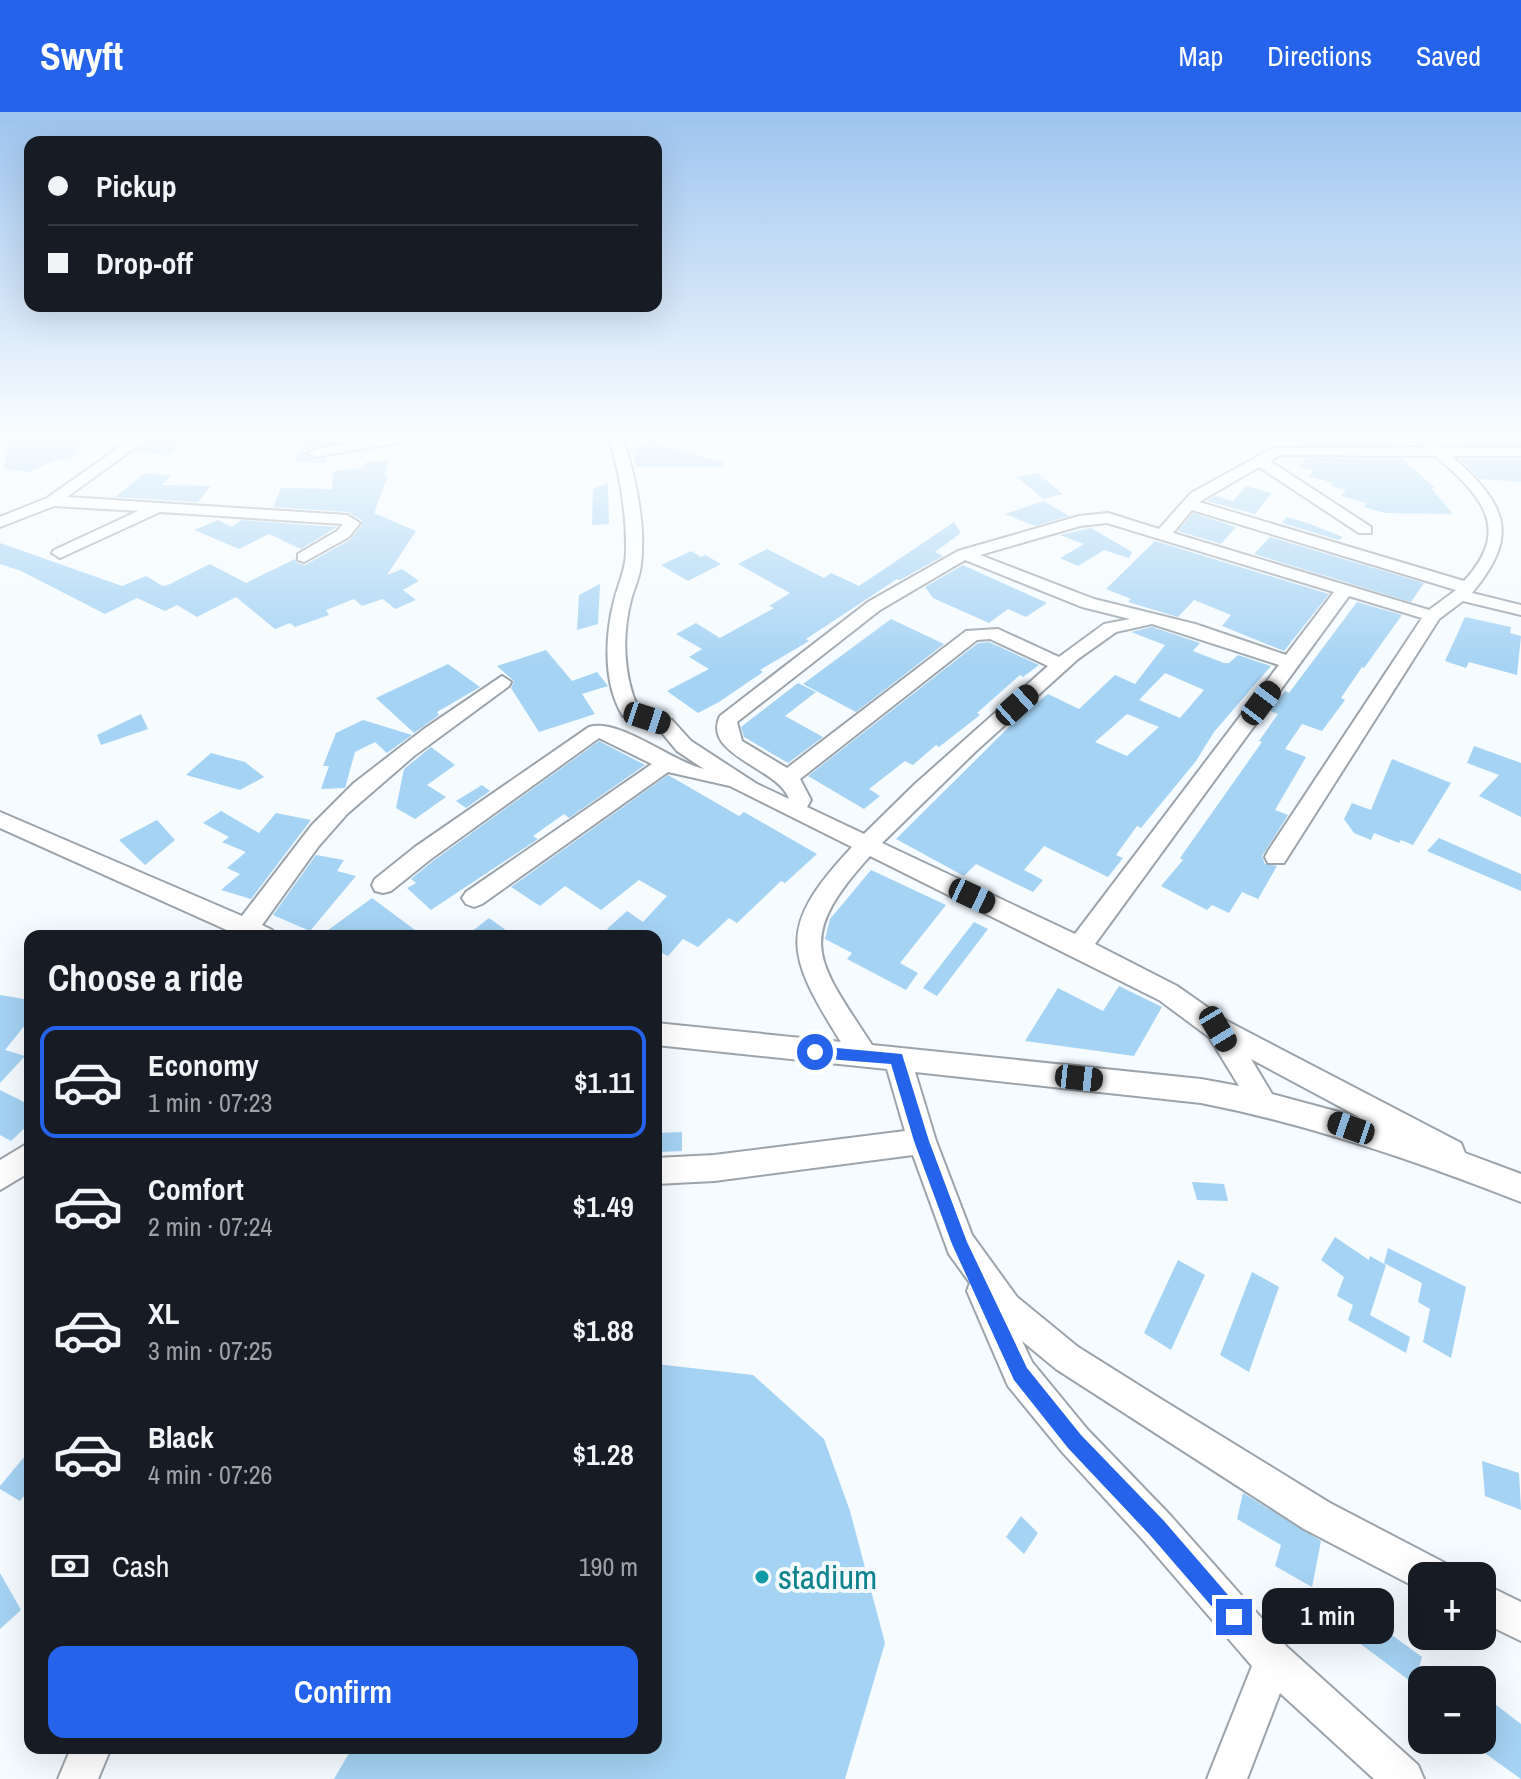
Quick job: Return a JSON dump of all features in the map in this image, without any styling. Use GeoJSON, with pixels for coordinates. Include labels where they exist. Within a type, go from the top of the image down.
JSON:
{"type":"FeatureCollection","features":[{"type":"Feature","properties":{"kind":"street"},"geometry":{"type":"LineString","coordinates":[[60,553],[142,515]]}},
{"type":"Feature","properties":{"kind":"street"},"geometry":{"type":"LineString","coordinates":[[272,515],[347,520],[352,523],[343,534],[304,557]]}},
{"type":"Feature","properties":{"kind":"street"},"geometry":{"type":"LineString","coordinates":[[629,515],[633,565],[622,603],[617,660],[623,700],[630,712],[665,724],[684,746],[741,783],[1145,980],[1218,1029],[1425,1136],[1491,1176]]}},
{"type":"Feature","properties":{"kind":"street"},"geometry":{"type":"LineString","coordinates":[[1163,534],[1180,515]]}},
{"type":"Feature","properties":{"kind":"street"},"geometry":{"type":"LineString","coordinates":[[1224,515],[1521,610]]}},
{"type":"Feature","properties":{"kind":"street"},"geometry":{"type":"LineString","coordinates":[[1342,515],[1365,530]]}},
{"type":"Feature","properties":{"kind":"street"},"geometry":{"type":"LineString","coordinates":[[1276,857],[1432,616],[1463,591],[1489,562],[1498,540],[1493,515]]}},
{"type":"Feature","properties":{"kind":"street"},"geometry":{"type":"LineString","coordinates":[[794,811],[800,800],[799,793],[787,779],[728,738],[727,720],[874,606],[964,554],[1090,518],[1119,520],[1343,592],[1432,616]]}},
{"type":"Feature","properties":{"kind":"street"},"geometry":{"type":"LineString","coordinates":[[964,554],[1099,606],[1189,628],[1291,663]]}},
{"type":"Feature","properties":{"kind":"street"},"geometry":{"type":"LineString","coordinates":[[1079,947],[1343,592]]}},
{"type":"Feature","properties":{"kind":"street"},"geometry":{"type":"LineString","coordinates":[[1099,606],[1110,628]]}},
{"type":"Feature","properties":{"kind":"street"},"geometry":{"type":"LineString","coordinates":[[864,1056],[815,973],[808,931],[815,907],[864,845],[1061,665],[1110,628],[1152,619]]}},
{"type":"Feature","properties":{"kind":"street"},"geometry":{"type":"LineString","coordinates":[[787,779],[972,635],[992,633],[1061,665]]}},
{"type":"Feature","properties":{"kind":"street"},"geometry":{"type":"LineString","coordinates":[[257,930],[320,830],[344,805],[502,682]]}},
{"type":"Feature","properties":{"kind":"street"},"geometry":{"type":"LineString","coordinates":[[383,885],[423,853],[596,731],[605,731],[682,771],[741,783]]}},
{"type":"Feature","properties":{"kind":"street"},"geometry":{"type":"LineString","coordinates":[[474,898],[669,762]]}},
{"type":"Feature","properties":{"kind":"street"},"geometry":{"type":"LineString","coordinates":[[0,819],[248,930]]}},
{"type":"Feature","properties":{"kind":"street"},"geometry":{"type":"LineString","coordinates":[[1218,1029],[1262,1101]]}},
{"type":"Feature","properties":{"kind":"street"},"geometry":{"type":"LineString","coordinates":[[662,1035],[1201,1091],[1262,1101],[1322,1118],[1521,1188]]}},
{"type":"Feature","properties":{"kind":"street"},"geometry":{"type":"LineString","coordinates":[[897,1058],[922,1141],[960,1244],[1020,1374],[1075,1441],[1157,1528],[1273,1661],[1404,1779]]}},
{"type":"Feature","properties":{"kind":"street"},"geometry":{"type":"LineString","coordinates":[[662,1171],[714,1168],[922,1141]]}},
{"type":"Feature","properties":{"kind":"street"},"geometry":{"type":"LineString","coordinates":[[0,1177],[24,1159]]}},
{"type":"Feature","properties":{"kind":"street"},"geometry":{"type":"LineString","coordinates":[[960,1244],[1006,1308],[1067,1358],[1317,1516],[1408,1563]]}},
{"type":"Feature","properties":{"kind":"street"},"geometry":{"type":"LineString","coordinates":[[1496,1609],[1521,1622]]}},
{"type":"Feature","properties":{"kind":"street"},"geometry":{"type":"LineString","coordinates":[[1227,1779],[1273,1661]]}},
{"type":"Feature","properties":{"kind":"building"},"geometry":{"type":"Polygon","coordinates":[[[352,515],[378,515],[416,531],[387,575],[402,569],[419,581],[403,590],[416,600],[395,609],[383,599],[362,606],[354,599],[326,610],[329,615],[295,627],[290,623],[275,629],[236,597],[197,617],[177,605],[165,611],[137,598],[105,614],[21,571],[0,564],[0,543],[122,586],[146,576],[163,586],[168,585],[210,564],[246,583],[295,559],[297,563],[305,565],[350,540],[362,525],[362,520],[352,515]]]}},
{"type":"Feature","properties":{"kind":"building"},"geometry":{"type":"Polygon","coordinates":[[[592,515],[609,515],[609,524],[592,525],[592,515]]]}},
{"type":"Feature","properties":{"kind":"building"},"geometry":{"type":"Polygon","coordinates":[[[1007,515],[1069,516],[1035,526],[1007,515]]]}},
{"type":"Feature","properties":{"kind":"building"},"geometry":{"type":"Polygon","coordinates":[[[1192,515],[1236,527],[1221,544],[1178,531],[1192,515]]]}},
{"type":"Feature","properties":{"kind":"building"},"geometry":{"type":"Polygon","coordinates":[[[1287,517],[1343,537],[1339,540],[1282,523],[1287,517]]]}},
{"type":"Feature","properties":{"kind":"building"},"geometry":{"type":"Polygon","coordinates":[[[218,520],[232,527],[242,520],[337,527],[301,549],[269,534],[239,549],[194,530],[218,520]]]}},
{"type":"Feature","properties":{"kind":"building"},"geometry":{"type":"Polygon","coordinates":[[[954,522],[961,533],[935,552],[943,556],[897,579],[806,639],[809,641],[760,670],[763,672],[719,702],[698,713],[667,691],[709,669],[689,657],[702,649],[676,634],[696,623],[720,638],[774,608],[769,606],[790,593],[738,564],[767,549],[824,578],[831,573],[859,586],[954,522]]]}},
{"type":"Feature","properties":{"kind":"building"},"geometry":{"type":"Polygon","coordinates":[[[1091,528],[1132,552],[1129,558],[1104,550],[1078,566],[1060,558],[1084,544],[1060,535],[1091,528]]]}},
{"type":"Feature","properties":{"kind":"building"},"geometry":{"type":"Polygon","coordinates":[[[1270,537],[1424,583],[1411,602],[1254,554],[1270,537]]]}},
{"type":"Feature","properties":{"kind":"building"},"geometry":{"type":"Polygon","coordinates":[[[1155,541],[1329,594],[1284,651],[1222,626],[1231,615],[1194,600],[1178,617],[1128,602],[1131,599],[1106,589],[1155,541]]]}},
{"type":"Feature","properties":{"kind":"building"},"geometry":{"type":"Polygon","coordinates":[[[691,551],[721,564],[688,581],[661,565],[691,551]]]}},
{"type":"Feature","properties":{"kind":"building"},"geometry":{"type":"Polygon","coordinates":[[[963,565],[1047,603],[1026,617],[1008,609],[989,623],[933,598],[925,587],[963,565]]]}},
{"type":"Feature","properties":{"kind":"building"},"geometry":{"type":"Polygon","coordinates":[[[600,584],[598,624],[577,630],[579,595],[600,584]]]}},
{"type":"Feature","properties":{"kind":"building"},"geometry":{"type":"Polygon","coordinates":[[[1357,602],[1402,615],[1362,667],[1341,698],[1345,700],[1322,731],[1302,724],[1285,749],[1306,757],[1275,810],[1288,815],[1262,856],[1265,864],[1277,866],[1258,899],[1242,892],[1229,913],[1212,905],[1207,910],[1161,886],[1183,860],[1180,858],[1262,742],[1259,741],[1278,714],[1270,711],[1285,691],[1289,693],[1357,602]]]}},
{"type":"Feature","properties":{"kind":"building"},"geometry":{"type":"Polygon","coordinates":[[[1465,617],[1511,627],[1510,633],[1521,636],[1517,675],[1469,662],[1466,668],[1445,661],[1465,617]]]}},
{"type":"Feature","properties":{"kind":"building"},"geometry":{"type":"Polygon","coordinates":[[[891,619],[944,644],[856,712],[803,684],[891,619]]]}},
{"type":"Feature","properties":{"kind":"building"},"geometry":{"type":"Polygon","coordinates":[[[1152,627],[1200,643],[1193,651],[1224,663],[1229,663],[1238,655],[1271,666],[1214,732],[1196,761],[1141,828],[1137,826],[1116,855],[1123,858],[1108,877],[1044,846],[1024,870],[1043,880],[1033,892],[976,864],[964,876],[896,839],[1019,717],[1048,694],[1079,709],[1115,675],[1135,684],[1165,645],[1131,632],[1152,627]],[[1165,673],[1139,700],[1180,718],[1204,690],[1165,673]],[[1127,714],[1095,742],[1127,756],[1159,727],[1127,714]]]}},
{"type":"Feature","properties":{"kind":"building"},"geometry":{"type":"Polygon","coordinates":[[[989,642],[1039,665],[1023,677],[1020,675],[977,713],[980,715],[939,747],[936,745],[913,765],[905,761],[869,789],[880,796],[864,809],[808,776],[978,643],[989,642]]]}},
{"type":"Feature","properties":{"kind":"building"},"geometry":{"type":"Polygon","coordinates":[[[546,650],[572,681],[597,672],[608,686],[582,694],[595,714],[539,732],[511,688],[514,681],[497,666],[546,650]]]}},
{"type":"Feature","properties":{"kind":"building"},"geometry":{"type":"Polygon","coordinates":[[[448,664],[480,687],[437,712],[439,715],[414,733],[376,698],[448,664]]]}},
{"type":"Feature","properties":{"kind":"building"},"geometry":{"type":"Polygon","coordinates":[[[798,683],[816,692],[785,716],[823,737],[788,763],[744,737],[741,727],[798,683]]]}},
{"type":"Feature","properties":{"kind":"building"},"geometry":{"type":"Polygon","coordinates":[[[141,714],[148,729],[101,745],[97,735],[141,714]]]}},
{"type":"Feature","properties":{"kind":"building"},"geometry":{"type":"Polygon","coordinates":[[[363,720],[412,735],[387,753],[375,742],[355,752],[345,788],[321,789],[329,766],[323,766],[336,733],[363,720]]]}},
{"type":"Feature","properties":{"kind":"building"},"geometry":{"type":"Polygon","coordinates":[[[599,741],[645,765],[569,818],[564,814],[533,836],[538,839],[431,910],[407,888],[416,883],[411,879],[433,861],[599,741]]]}},
{"type":"Feature","properties":{"kind":"building"},"geometry":{"type":"Polygon","coordinates":[[[1474,746],[1521,763],[1521,817],[1479,796],[1499,775],[1467,763],[1474,746]]]}},
{"type":"Feature","properties":{"kind":"building"},"geometry":{"type":"Polygon","coordinates":[[[431,747],[455,765],[427,785],[446,797],[415,819],[396,808],[404,769],[431,747]]]}},
{"type":"Feature","properties":{"kind":"building"},"geometry":{"type":"Polygon","coordinates":[[[211,753],[245,762],[264,777],[240,790],[186,775],[211,753]]]}},
{"type":"Feature","properties":{"kind":"building"},"geometry":{"type":"Polygon","coordinates":[[[1392,759],[1451,783],[1413,845],[1374,833],[1371,840],[1354,833],[1344,819],[1352,803],[1371,810],[1392,759]]]}},
{"type":"Feature","properties":{"kind":"building"},"geometry":{"type":"Polygon","coordinates":[[[668,775],[739,816],[744,812],[817,854],[785,883],[781,881],[737,923],[729,918],[698,947],[683,939],[668,956],[662,953],[662,930],[607,929],[627,911],[643,922],[667,896],[639,880],[601,910],[565,886],[540,906],[511,887],[668,775]]]}},
{"type":"Feature","properties":{"kind":"building"},"geometry":{"type":"Polygon","coordinates":[[[482,785],[490,791],[466,808],[456,801],[482,785]]]}},
{"type":"Feature","properties":{"kind":"building"},"geometry":{"type":"Polygon","coordinates":[[[221,811],[259,833],[276,813],[311,820],[251,899],[221,890],[240,874],[227,868],[246,852],[222,842],[229,837],[203,823],[221,811]]]}},
{"type":"Feature","properties":{"kind":"building"},"geometry":{"type":"Polygon","coordinates":[[[157,820],[175,840],[145,865],[119,840],[157,820]]]}},
{"type":"Feature","properties":{"kind":"building"},"geometry":{"type":"Polygon","coordinates":[[[1439,838],[1521,874],[1521,891],[1427,851],[1439,838]]]}},
{"type":"Feature","properties":{"kind":"building"},"geometry":{"type":"Polygon","coordinates":[[[316,855],[344,860],[337,871],[356,876],[311,930],[273,915],[316,855]]]}},
{"type":"Feature","properties":{"kind":"building"},"geometry":{"type":"Polygon","coordinates":[[[871,870],[946,905],[900,963],[918,973],[906,990],[847,959],[852,953],[825,939],[830,919],[871,870]]]}},
{"type":"Feature","properties":{"kind":"building"},"geometry":{"type":"Polygon","coordinates":[[[372,898],[415,930],[328,930],[372,898]]]}},
{"type":"Feature","properties":{"kind":"building"},"geometry":{"type":"Polygon","coordinates":[[[489,918],[506,930],[474,930],[489,918]]]}},
{"type":"Feature","properties":{"kind":"building"},"geometry":{"type":"Polygon","coordinates":[[[974,922],[988,929],[937,996],[923,988],[974,922]]]}},
{"type":"Feature","properties":{"kind":"building"},"geometry":{"type":"Polygon","coordinates":[[[1119,986],[1162,1007],[1134,1056],[1025,1041],[1058,988],[1103,1011],[1119,986]]]}},
{"type":"Feature","properties":{"kind":"building"},"geometry":{"type":"Polygon","coordinates":[[[0,995],[24,999],[24,1026],[5,1050],[24,1057],[0,1083],[0,995]]]}},
{"type":"Feature","properties":{"kind":"building"},"geometry":{"type":"Polygon","coordinates":[[[0,1090],[24,1102],[24,1129],[11,1141],[0,1135],[0,1090]]]}},
{"type":"Feature","properties":{"kind":"building"},"geometry":{"type":"Polygon","coordinates":[[[682,1132],[682,1151],[662,1152],[662,1133],[682,1132]]]}},
{"type":"Feature","properties":{"kind":"building"},"geometry":{"type":"Polygon","coordinates":[[[1192,1182],[1224,1184],[1228,1201],[1197,1200],[1192,1182]]]}},
{"type":"Feature","properties":{"kind":"building"},"geometry":{"type":"Polygon","coordinates":[[[1335,1237],[1369,1260],[1370,1256],[1386,1265],[1370,1315],[1410,1337],[1406,1353],[1348,1320],[1353,1305],[1337,1296],[1344,1277],[1321,1260],[1335,1237]]]}},
{"type":"Feature","properties":{"kind":"building"},"geometry":{"type":"Polygon","coordinates":[[[1388,1248],[1466,1287],[1451,1358],[1423,1342],[1430,1309],[1418,1302],[1422,1283],[1384,1263],[1388,1248]]]}},
{"type":"Feature","properties":{"kind":"building"},"geometry":{"type":"Polygon","coordinates":[[[1178,1260],[1205,1275],[1171,1350],[1144,1333],[1178,1260]]]}},
{"type":"Feature","properties":{"kind":"building"},"geometry":{"type":"Polygon","coordinates":[[[1252,1272],[1279,1287],[1249,1372],[1220,1355],[1252,1272]]]}},
{"type":"Feature","properties":{"kind":"building","name":"stadium"},"geometry":{"type":"Polygon","coordinates":[[[662,1365],[753,1375],[824,1439],[850,1511],[885,1643],[845,1779],[334,1779],[349,1754],[662,1754],[662,1365]]]}},
{"type":"Feature","properties":{"kind":"building"},"geometry":{"type":"Polygon","coordinates":[[[24,1457],[24,1496],[20,1501],[0,1486],[24,1457]]]}},
{"type":"Feature","properties":{"kind":"building"},"geometry":{"type":"Polygon","coordinates":[[[1482,1461],[1519,1473],[1521,1510],[1485,1496],[1482,1461]]]}},
{"type":"Feature","properties":{"kind":"building"},"geometry":{"type":"Polygon","coordinates":[[[1243,1493],[1321,1541],[1312,1587],[1275,1566],[1281,1545],[1237,1519],[1243,1493]]]}},
{"type":"Feature","properties":{"kind":"building"},"geometry":{"type":"Polygon","coordinates":[[[1021,1516],[1038,1533],[1024,1554],[1006,1537],[1021,1516]]]}},
{"type":"Feature","properties":{"kind":"building"},"geometry":{"type":"Polygon","coordinates":[[[0,1573],[21,1610],[0,1629],[0,1573]]]}},
{"type":"Feature","properties":{"kind":"building"},"geometry":{"type":"Polygon","coordinates":[[[1363,1614],[1408,1647],[1408,1650],[1422,1657],[1419,1666],[1408,1666],[1408,1680],[1354,1639],[1363,1614]]]}},
{"type":"Feature","properties":{"kind":"building"},"geometry":{"type":"Polygon","coordinates":[[[1496,1705],[1521,1724],[1521,1779],[1486,1754],[1496,1754],[1496,1705]]]}},
{"type":"Feature","properties":{"kind":"place","name":"stadium"},"geometry":{"type":"Point","coordinates":[762,1577]}},
{"type":"Feature","properties":{"kind":"route"},"geometry":{"type":"LineString","coordinates":[[815,1052],[897,1058],[922,1141],[960,1244],[1020,1374],[1075,1441],[1157,1528],[1234,1617]]}}]}
